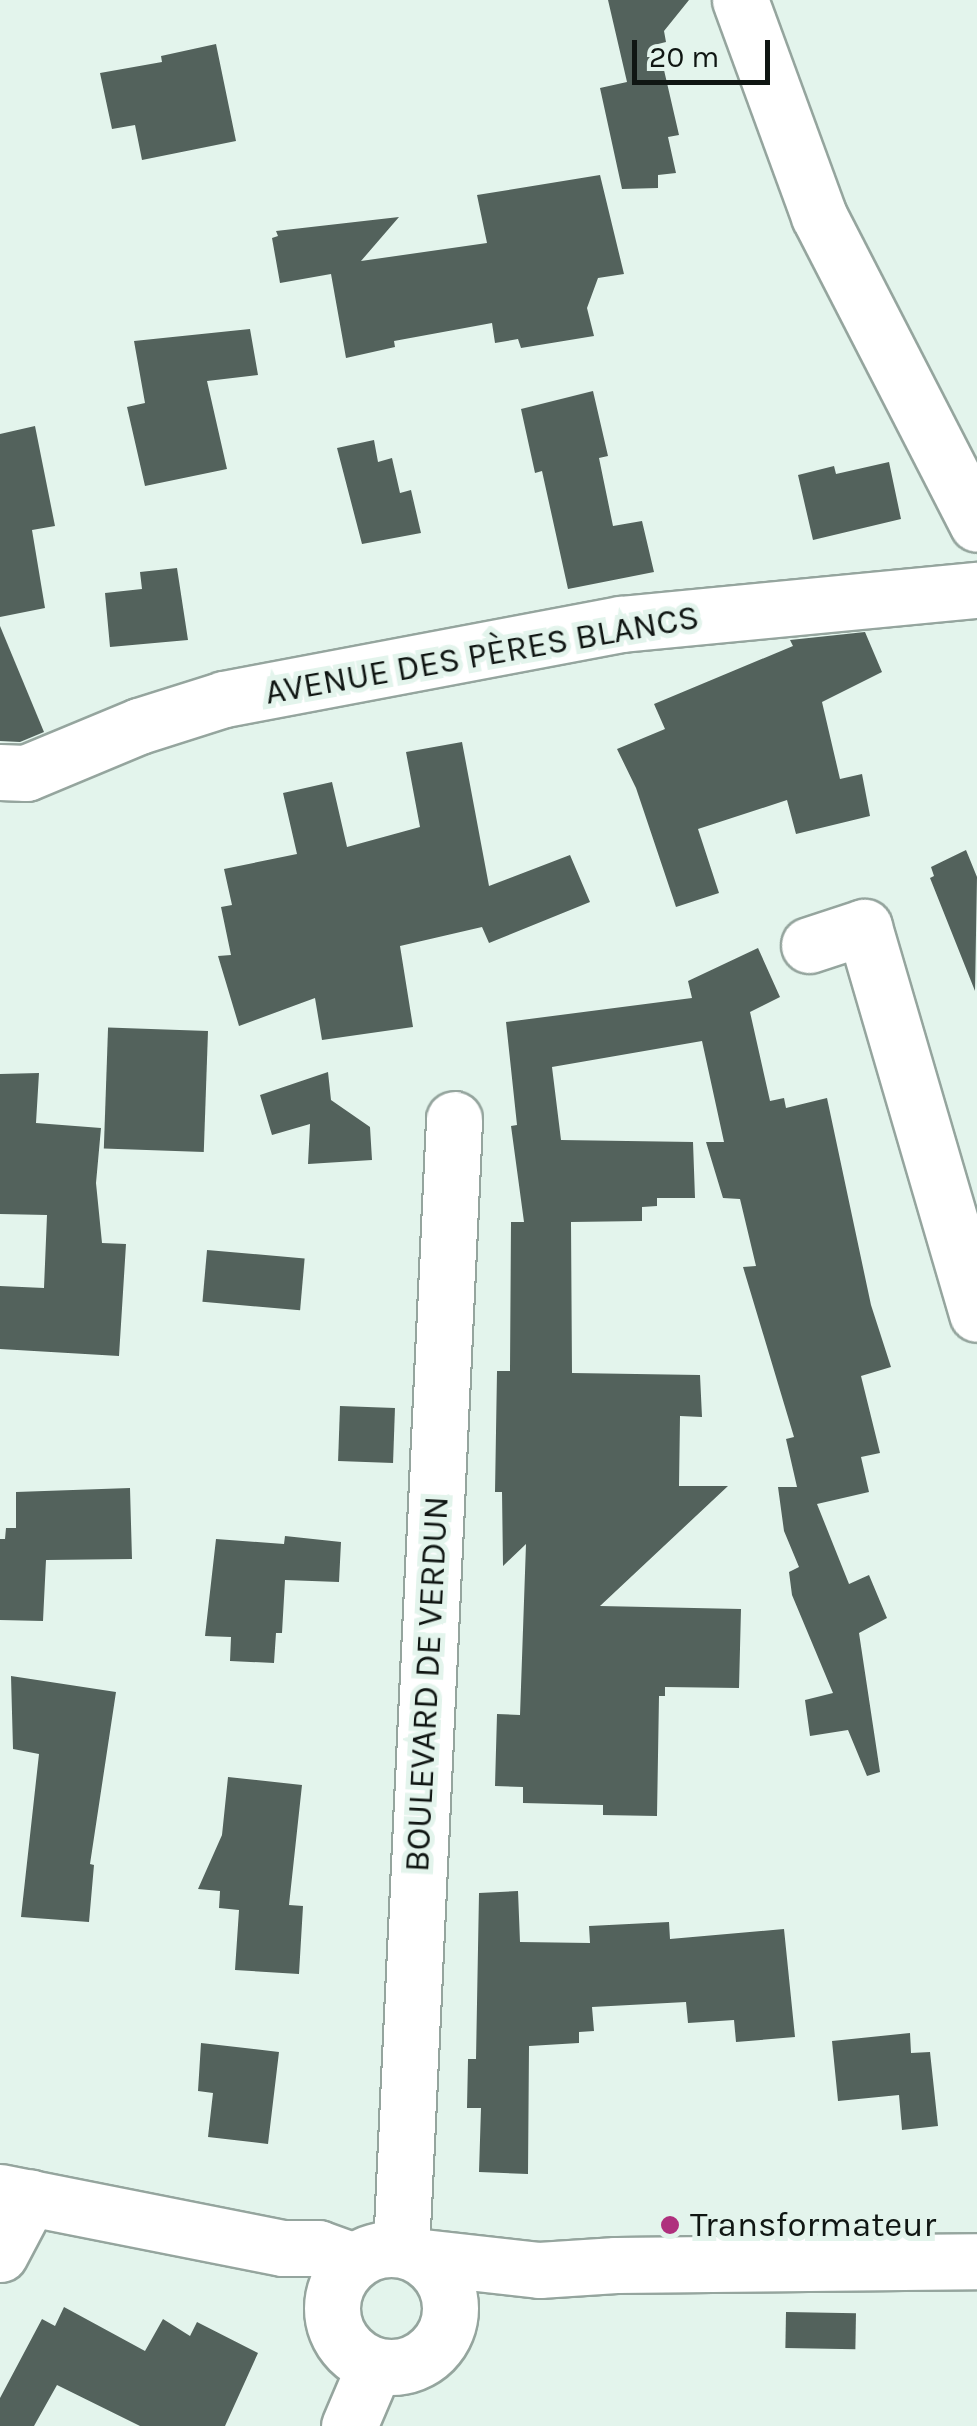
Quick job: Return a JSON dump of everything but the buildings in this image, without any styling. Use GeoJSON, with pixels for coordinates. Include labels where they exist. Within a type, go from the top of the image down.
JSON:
{"type":"FeatureCollection","features":[{"type":"Feature","properties":{"kind":"street"},"geometry":{"type":"LineString","coordinates":[[740,0],[818,216],[977,524]]}},
{"type":"Feature","properties":{"kind":"street","name":"AVENUE DES PÈRES BLANCS"},"geometry":{"type":"LineString","coordinates":[[0,772],[26,773],[139,726],[224,699],[621,624],[977,590]]}},
{"type":"Feature","properties":{"kind":"street"},"geometry":{"type":"LineString","coordinates":[[809,945],[864,927],[977,1314]]}},
{"type":"Feature","properties":{"kind":"street","name":"BOULEVARD DE VERDUN"},"geometry":{"type":"LineString","coordinates":[[392,2256],[454,1119]]}},
{"type":"Feature","properties":{"kind":"street"},"geometry":{"type":"LineString","coordinates":[[0,2254],[15,2194],[283,2248],[318,2248],[538,2270],[616,2265],[977,2262]]}},
{"type":"Feature","properties":{"kind":"street"},"geometry":{"type":"LineString","coordinates":[[283,2248],[331,2313],[346,2346],[375,2365],[413,2364],[442,2339],[450,2321],[446,2285],[392,2256],[340,2276],[331,2313]]}},
{"type":"Feature","properties":{"kind":"street"},"geometry":{"type":"LineString","coordinates":[[450,2321],[538,2270]]}},
{"type":"Feature","properties":{"kind":"street"},"geometry":{"type":"LineString","coordinates":[[349,2426],[375,2365]]}},
{"type":"Feature","properties":{"kind":"place","name":"Transformateur"},"geometry":{"type":"Point","coordinates":[670,2225]}}]}
